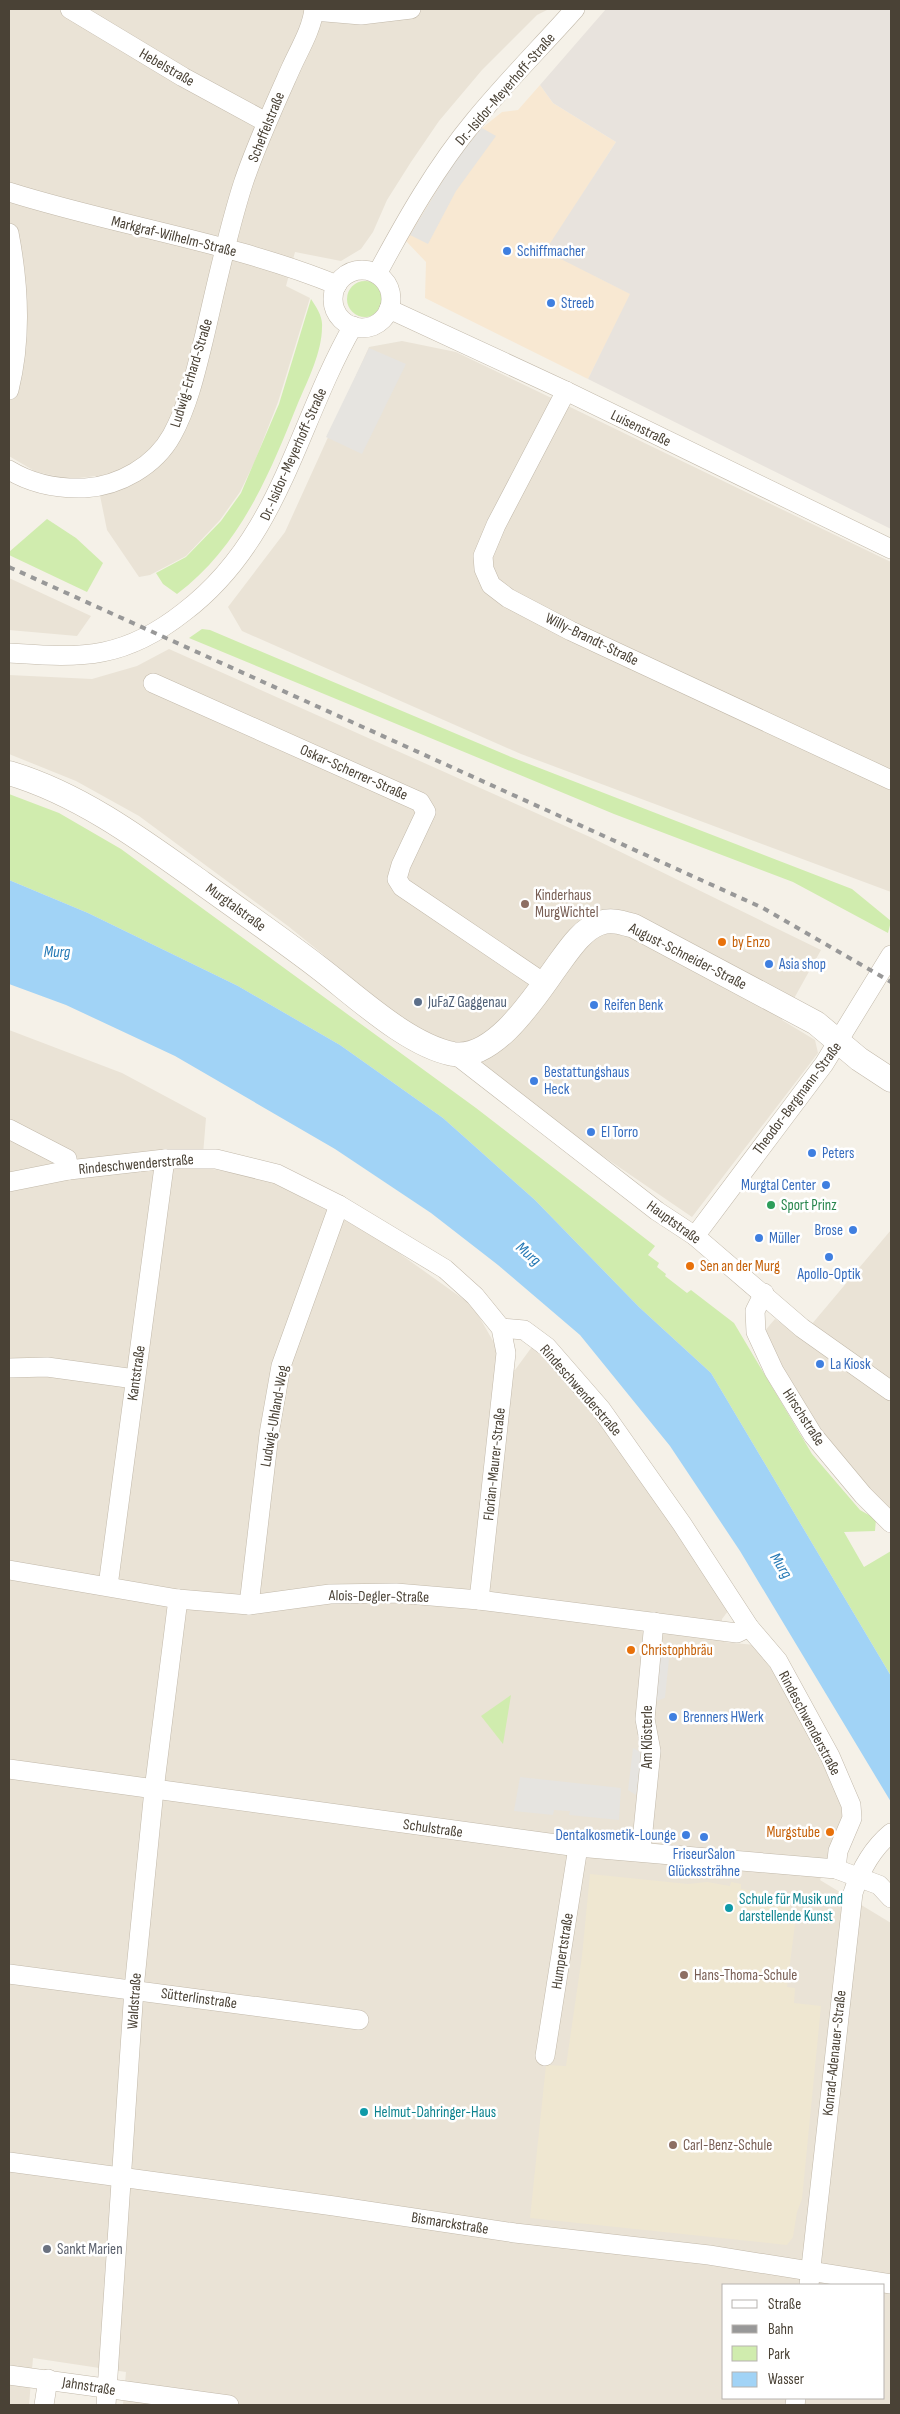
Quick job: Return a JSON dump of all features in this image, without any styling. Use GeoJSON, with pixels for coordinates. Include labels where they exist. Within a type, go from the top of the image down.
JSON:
{"type":"FeatureCollection","features":[{"type":"Feature","properties":{"kind":"street","name":"Hebelstraße"},"geometry":{"type":"LineString","coordinates":[[70,9],[183,77],[266,122]]}},
{"type":"Feature","properties":{"kind":"street"},"geometry":{"type":"LineString","coordinates":[[314,10],[361,15],[411,9]]}},
{"type":"Feature","properties":{"kind":"street","name":"Dr.-Isidor-Meyerhoff-Straße"},"geometry":{"type":"LineString","coordinates":[[377,274],[413,208],[448,155],[476,119],[575,9]]}},
{"type":"Feature","properties":{"kind":"street","name":"Scheffelstraße"},"geometry":{"type":"LineString","coordinates":[[226,247],[243,184],[266,122],[314,10]]}},
{"type":"Feature","properties":{"kind":"street","name":"Markgraf-Wilhelm-Straße"},"geometry":{"type":"LineString","coordinates":[[10,198],[226,247],[337,285]]}},
{"type":"Feature","properties":{"kind":"street"},"geometry":{"type":"LineString","coordinates":[[9,233],[14,259],[19,321],[9,390]]}},
{"type":"Feature","properties":{"kind":"street","name":"Ludwig-Erhard-Straße"},"geometry":{"type":"LineString","coordinates":[[9,470],[38,483],[62,487],[91,487],[105,485],[130,476],[158,454],[172,436],[185,405],[197,367],[226,247]]}},
{"type":"Feature","properties":{"kind":"street"},"geometry":{"type":"LineString","coordinates":[[363,270],[377,274],[390,289],[391,302],[389,309],[386,315],[375,325],[360,328],[353,326],[340,317],[335,309],[334,292],[337,285],[342,278],[355,271],[363,270]]}},
{"type":"Feature","properties":{"kind":"street","name":"Luisenstraße"},"geometry":{"type":"LineString","coordinates":[[389,309],[891,549]]}},
{"type":"Feature","properties":{"kind":"street","name":"Dr.-Isidor-Meyerhoff-Straße"},"geometry":{"type":"LineString","coordinates":[[9,653],[61,656],[104,652],[129,644],[164,628],[199,601],[234,564],[262,524],[284,480],[335,358],[353,326]]}},
{"type":"Feature","properties":{"kind":"street","name":"Willy-Brandt-Straße"},"geometry":{"type":"LineString","coordinates":[[566,392],[496,525],[483,556],[484,569],[491,586],[508,598],[572,630],[891,780]]}},
{"type":"Feature","properties":{"kind":"street","name":"Oskar-Scherrer-Straße"},"geometry":{"type":"LineString","coordinates":[[153,683],[420,802],[426,812],[401,865],[397,880],[402,887],[544,984]]}},
{"type":"Feature","properties":{"kind":"street","name":"Murgtalstraße"},"geometry":{"type":"LineString","coordinates":[[9,773],[60,792],[146,843],[304,956],[406,1034],[427,1046],[455,1054]]}},
{"type":"Feature","properties":{"kind":"street","name":"August-Schneider-Straße"},"geometry":{"type":"LineString","coordinates":[[455,1054],[476,1052],[491,1044],[511,1025],[571,946],[585,932],[600,923],[615,921],[634,926],[816,1023],[859,1059],[891,1080]]}},
{"type":"Feature","properties":{"kind":"street","name":"Theodor-Bergmann-Straße"},"geometry":{"type":"LineString","coordinates":[[695,1236],[839,1042],[891,955]]}},
{"type":"Feature","properties":{"kind":"street","name":"Hauptstraße"},"geometry":{"type":"LineString","coordinates":[[455,1054],[657,1211],[695,1236],[802,1328],[891,1391]]}},
{"type":"Feature","properties":{"kind":"street"},"geometry":{"type":"LineString","coordinates":[[9,1129],[67,1159],[70,1170]]}},
{"type":"Feature","properties":{"kind":"street","name":"Rindeschwenderstraße"},"geometry":{"type":"LineString","coordinates":[[9,1182],[70,1170],[165,1159],[228,1160],[277,1174],[339,1205],[444,1269],[475,1296],[501,1328],[524,1330],[547,1347],[602,1409],[682,1524],[749,1626],[778,1661],[830,1756],[851,1805],[852,1818],[838,1851],[836,1869]]}},
{"type":"Feature","properties":{"kind":"street","name":"Kantstraße"},"geometry":{"type":"LineString","coordinates":[[108,1586],[165,1159]]}},
{"type":"Feature","properties":{"kind":"street","name":"Ludwig-Uhland-Weg"},"geometry":{"type":"LineString","coordinates":[[249,1605],[269,1434],[281,1366],[339,1205]]}},
{"type":"Feature","properties":{"kind":"street","name":"Hirschstraße"},"geometry":{"type":"LineString","coordinates":[[764,1294],[755,1311],[756,1332],[774,1371],[813,1435],[863,1495],[891,1524]]}},
{"type":"Feature","properties":{"kind":"street","name":"Florian-Maurer-Straße"},"geometry":{"type":"LineString","coordinates":[[479,1600],[506,1353],[501,1328]]}},
{"type":"Feature","properties":{"kind":"street"},"geometry":{"type":"LineString","coordinates":[[9,1368],[47,1367],[135,1380]]}},
{"type":"Feature","properties":{"kind":"street","name":"Alois-Degler-Straße"},"geometry":{"type":"LineString","coordinates":[[9,1570],[178,1599],[249,1605],[330,1594],[396,1593],[479,1600],[737,1633],[749,1626]]}},
{"type":"Feature","properties":{"kind":"street","name":"Waldstraße"},"geometry":{"type":"LineString","coordinates":[[106,2397],[134,1989],[154,1790],[178,1599]]}},
{"type":"Feature","properties":{"kind":"street","name":"Am Klösterle"},"geometry":{"type":"LineString","coordinates":[[641,1851],[650,1750],[645,1719],[654,1622]]}},
{"type":"Feature","properties":{"kind":"street","name":"Schulstraße"},"geometry":{"type":"LineString","coordinates":[[9,1769],[578,1847],[836,1869],[879,1885],[891,1898]]}},
{"type":"Feature","properties":{"kind":"street","name":"Konrad-Adenauer-Straße"},"geometry":{"type":"LineString","coordinates":[[810,2278],[853,1893],[858,1878],[889,1835]]}},
{"type":"Feature","properties":{"kind":"street","name":"Humpertstraße"},"geometry":{"type":"LineString","coordinates":[[545,2056],[578,1847]]}},
{"type":"Feature","properties":{"kind":"street","name":"Sütterlinstraße"},"geometry":{"type":"LineString","coordinates":[[9,1974],[359,2020]]}},
{"type":"Feature","properties":{"kind":"street","name":"Bismarckstraße"},"geometry":{"type":"LineString","coordinates":[[9,2162],[122,2179],[334,2206],[514,2234],[709,2256],[810,2278],[891,2284]]}},
{"type":"Feature","properties":{"kind":"street","name":"Jahnstraße"},"geometry":{"type":"LineString","coordinates":[[9,2374],[48,2379],[106,2397],[229,2405]]}},
{"type":"Feature","properties":{"kind":"street"},"geometry":{"type":"LineString","coordinates":[[44,2405],[48,2379]]}},
{"type":"Feature","properties":{"kind":"shaded area"},"geometry":{"type":"Polygon","coordinates":[[[9,9],[549,9],[537,15],[482,70],[439,121],[387,200],[373,232],[361,249],[341,261],[295,252],[286,286],[310,298],[278,402],[255,461],[240,492],[220,520],[186,556],[150,575],[139,577],[107,530],[96,476],[70,479],[36,472],[9,456],[9,9]]]}},
{"type":"Feature","properties":{"kind":"shaded area"},"geometry":{"type":"Polygon","coordinates":[[[606,9],[891,9],[891,529],[588,379],[630,294],[545,251],[616,142],[553,103],[540,85],[606,9]]]}},
{"type":"Feature","properties":{"kind":"shaded area"},"geometry":{"type":"Polygon","coordinates":[[[540,85],[553,103],[616,142],[580,198],[595,276],[631,294],[588,379],[425,298],[426,262],[406,241],[456,159],[482,128],[502,112],[518,110],[540,85]]]}},
{"type":"Feature","properties":{"kind":"shaded area"},"geometry":{"type":"Polygon","coordinates":[[[482,128],[496,136],[456,191],[428,244],[410,235],[456,159],[482,128]]]}},
{"type":"Feature","properties":{"kind":"shaded area"},"geometry":{"type":"Polygon","coordinates":[[[402,341],[456,352],[891,562],[891,892],[521,754],[242,631],[228,607],[285,532],[369,347],[402,341]]]}},
{"type":"Feature","properties":{"kind":"shaded area"},"geometry":{"type":"Polygon","coordinates":[[[369,348],[406,364],[362,454],[326,437],[369,348]]]}},
{"type":"Feature","properties":{"kind":"shaded area"},"geometry":{"type":"Polygon","coordinates":[[[9,578],[91,616],[77,636],[9,630],[9,578]]]}},
{"type":"Feature","properties":{"kind":"shaded area"},"geometry":{"type":"Polygon","coordinates":[[[169,649],[590,837],[821,950],[782,1020],[815,1040],[818,1053],[692,1217],[401,1018],[288,926],[139,816],[76,781],[9,754],[9,675],[92,679],[137,666],[169,649]]]}},
{"type":"Feature","properties":{"kind":"shaded area"},"geometry":{"type":"Polygon","coordinates":[[[9,1030],[122,1073],[206,1118],[202,1167],[269,1180],[375,1236],[473,1306],[497,1348],[499,1369],[515,1370],[534,1344],[588,1400],[731,1607],[722,1619],[724,1642],[755,1645],[794,1703],[849,1814],[820,1880],[891,1923],[891,2405],[123,2405],[126,2372],[33,2358],[29,2405],[9,2405],[9,1030]]]}},
{"type":"Feature","properties":{"kind":"shaded area"},"geometry":{"type":"Polygon","coordinates":[[[891,1230],[891,1511],[859,1484],[810,1422],[763,1333],[775,1319],[801,1337],[891,1230]]]}},
{"type":"Feature","properties":{"kind":"shaded area"},"geometry":{"type":"Polygon","coordinates":[[[670,1649],[665,1698],[650,1703],[656,1655],[670,1649]]]}},
{"type":"Feature","properties":{"kind":"shaded area"},"geometry":{"type":"Polygon","coordinates":[[[633,1748],[642,1753],[636,1795],[628,1790],[633,1748]]]}},
{"type":"Feature","properties":{"kind":"shaded area"},"geometry":{"type":"Polygon","coordinates":[[[520,1777],[621,1788],[619,1820],[569,1815],[570,1811],[554,1810],[553,1815],[514,1811],[520,1777]]]}},
{"type":"Feature","properties":{"kind":"shaded area"},"geometry":{"type":"Polygon","coordinates":[[[590,1874],[688,1884],[707,1882],[730,1886],[731,1882],[741,1884],[741,1889],[785,1896],[793,1915],[796,1916],[787,1987],[795,1988],[794,2003],[821,2006],[802,2199],[797,2212],[793,2237],[787,2245],[530,2218],[546,2065],[566,2066],[582,1956],[590,1874]]]}},
{"type":"Feature","properties":{"kind":"green space"},"geometry":{"type":"Polygon","coordinates":[[[365,281],[372,282],[378,286],[382,292],[382,306],[378,312],[372,316],[365,317],[358,316],[352,312],[348,306],[347,299],[348,292],[352,286],[358,282],[365,281]]]}},
{"type":"Feature","properties":{"kind":"green space"},"geometry":{"type":"Polygon","coordinates":[[[311,299],[321,319],[320,346],[276,456],[251,507],[236,531],[219,554],[177,594],[163,584],[156,573],[186,557],[221,521],[241,493],[279,404],[311,299]]]}},
{"type":"Feature","properties":{"kind":"green space"},"geometry":{"type":"Polygon","coordinates":[[[47,519],[76,538],[103,563],[87,592],[9,555],[9,552],[47,519]]]}},
{"type":"Feature","properties":{"kind":"green space"},"geometry":{"type":"Polygon","coordinates":[[[202,629],[210,630],[511,757],[852,889],[891,921],[888,933],[793,882],[614,814],[189,638],[202,629]]]}},
{"type":"Feature","properties":{"kind":"green space"},"geometry":{"type":"Polygon","coordinates":[[[9,794],[59,813],[121,849],[476,1108],[655,1246],[648,1255],[659,1263],[657,1267],[666,1274],[665,1276],[687,1293],[691,1290],[734,1323],[812,1454],[860,1510],[876,1519],[875,1531],[844,1532],[864,1567],[891,1551],[891,1676],[711,1373],[639,1307],[535,1200],[443,1118],[340,1045],[238,986],[88,913],[9,880],[9,794]]]}},
{"type":"Feature","properties":{"kind":"green space"},"geometry":{"type":"Polygon","coordinates":[[[511,1695],[503,1744],[481,1716],[511,1695]]]}},
{"type":"Feature","properties":{"kind":"water","name":"Murg"},"geometry":{"type":"Polygon","coordinates":[[[9,880],[88,913],[238,986],[340,1045],[443,1118],[535,1200],[639,1307],[711,1373],[891,1676],[891,1802],[740,1551],[670,1446],[580,1335],[498,1265],[431,1213],[335,1149],[175,1056],[66,1005],[9,984],[9,880]]]}},
{"type":"Feature","properties":{"kind":"railway"},"geometry":{"type":"LineString","coordinates":[[9,567],[763,908],[891,982]]}},
{"type":"Feature","properties":{"kind":"place","name":"Schiffmacher"},"geometry":{"type":"Point","coordinates":[507,251]}},
{"type":"Feature","properties":{"kind":"place","name":"Streeb"},"geometry":{"type":"Point","coordinates":[551,303]}},
{"type":"Feature","properties":{"kind":"place","name":"Kinderhaus MurgWichtel"},"geometry":{"type":"Point","coordinates":[525,904]}},
{"type":"Feature","properties":{"kind":"place","name":"by Enzo"},"geometry":{"type":"Point","coordinates":[722,942]}},
{"type":"Feature","properties":{"kind":"place","name":"Asia shop"},"geometry":{"type":"Point","coordinates":[769,964]}},
{"type":"Feature","properties":{"kind":"place","name":"JuFaZ Gaggenau"},"geometry":{"type":"Point","coordinates":[418,1002]}},
{"type":"Feature","properties":{"kind":"place","name":"Reifen Benk"},"geometry":{"type":"Point","coordinates":[594,1005]}},
{"type":"Feature","properties":{"kind":"place","name":"Bestattungshaus Heck"},"geometry":{"type":"Point","coordinates":[534,1081]}},
{"type":"Feature","properties":{"kind":"place","name":"El Torro"},"geometry":{"type":"Point","coordinates":[591,1132]}},
{"type":"Feature","properties":{"kind":"place","name":"Peters"},"geometry":{"type":"Point","coordinates":[812,1153]}},
{"type":"Feature","properties":{"kind":"place","name":"Murgtal Center"},"geometry":{"type":"Point","coordinates":[826,1185]}},
{"type":"Feature","properties":{"kind":"place","name":"Sport Prinz"},"geometry":{"type":"Point","coordinates":[771,1205]}},
{"type":"Feature","properties":{"kind":"place","name":"Brose"},"geometry":{"type":"Point","coordinates":[853,1230]}},
{"type":"Feature","properties":{"kind":"place","name":"Müller"},"geometry":{"type":"Point","coordinates":[759,1238]}},
{"type":"Feature","properties":{"kind":"place","name":"Apollo-Optik"},"geometry":{"type":"Point","coordinates":[829,1257]}},
{"type":"Feature","properties":{"kind":"place","name":"Sen an der Murg"},"geometry":{"type":"Point","coordinates":[690,1266]}},
{"type":"Feature","properties":{"kind":"place","name":"La Kiosk"},"geometry":{"type":"Point","coordinates":[820,1364]}},
{"type":"Feature","properties":{"kind":"place","name":"Christophbräu"},"geometry":{"type":"Point","coordinates":[631,1650]}},
{"type":"Feature","properties":{"kind":"place","name":"Brenners HWerk"},"geometry":{"type":"Point","coordinates":[673,1717]}},
{"type":"Feature","properties":{"kind":"place","name":"Murgstube"},"geometry":{"type":"Point","coordinates":[830,1832]}},
{"type":"Feature","properties":{"kind":"place","name":"Dentalkosmetik-Lounge"},"geometry":{"type":"Point","coordinates":[686,1835]}},
{"type":"Feature","properties":{"kind":"place","name":"FriseurSalon Glückssträhne"},"geometry":{"type":"Point","coordinates":[704,1837]}},
{"type":"Feature","properties":{"kind":"place","name":"Schule für Musik und darstellende Kunst"},"geometry":{"type":"Point","coordinates":[729,1908]}},
{"type":"Feature","properties":{"kind":"place","name":"Hans-Thoma-Schule"},"geometry":{"type":"Point","coordinates":[684,1975]}},
{"type":"Feature","properties":{"kind":"place","name":"Helmut-Dahringer-Haus"},"geometry":{"type":"Point","coordinates":[364,2112]}},
{"type":"Feature","properties":{"kind":"place","name":"Carl-Benz-Schule"},"geometry":{"type":"Point","coordinates":[673,2145]}},
{"type":"Feature","properties":{"kind":"place","name":"Sankt Marien"},"geometry":{"type":"Point","coordinates":[47,2249]}}]}
